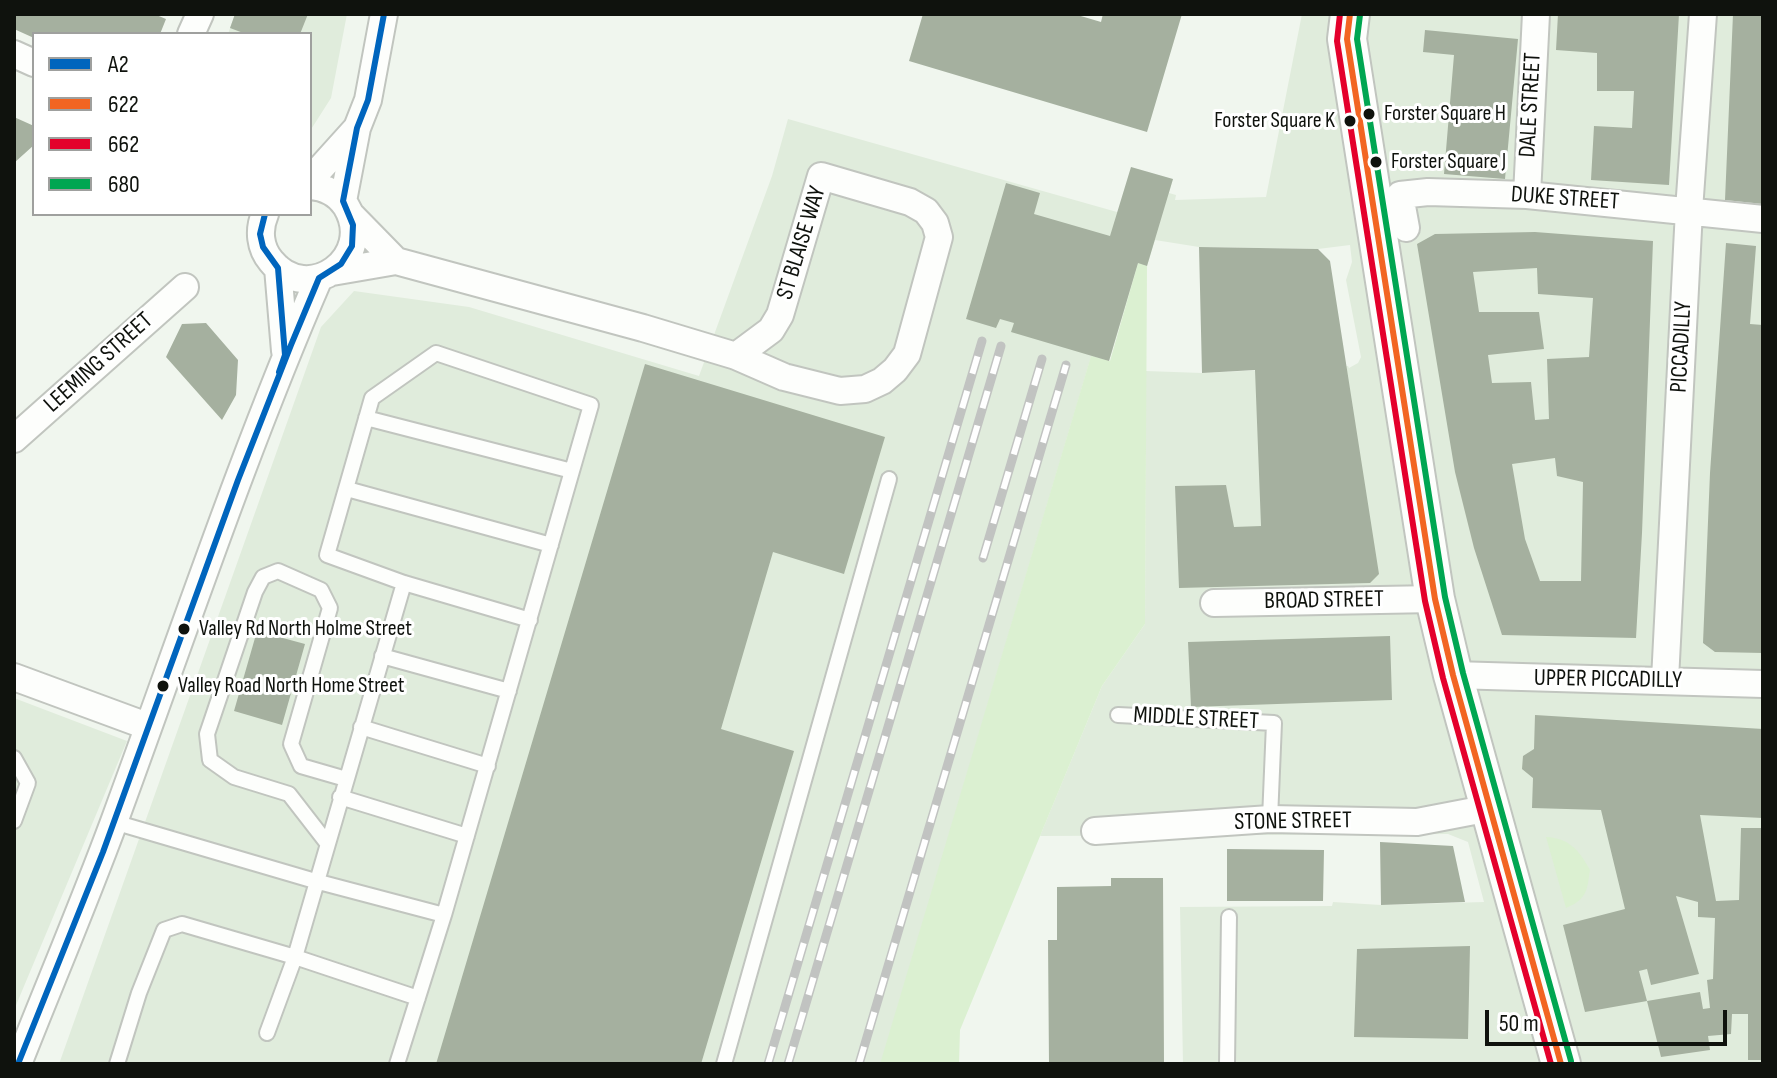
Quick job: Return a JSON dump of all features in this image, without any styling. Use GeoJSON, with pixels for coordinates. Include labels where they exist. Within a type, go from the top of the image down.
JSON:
{"type":"FeatureCollection","features":[{"type":"Feature","properties":{"kind":"street"},"geometry":{"type":"LineString","coordinates":[[258,221],[269,259],[290,276],[304,279],[325,275],[344,262],[352,248],[355,231],[348,208],[357,128],[368,100],[384,14]]}},
{"type":"Feature","properties":{"kind":"street"},"geometry":{"type":"LineString","coordinates":[[1350,14],[1347,39],[1435,599],[1453,675],[1561,1064]]}},
{"type":"Feature","properties":{"kind":"street","name":"DALE STREET"},"geometry":{"type":"LineString","coordinates":[[1527,195],[1536,14]]}},
{"type":"Feature","properties":{"kind":"street","name":"PICCADILLY"},"geometry":{"type":"LineString","coordinates":[[1665,680],[1689,210],[1703,14]]}},
{"type":"Feature","properties":{"kind":"street"},"geometry":{"type":"LineString","coordinates":[[312,181],[357,128]]}},
{"type":"Feature","properties":{"kind":"street","name":"ST BLAISE WAY"},"geometry":{"type":"LineString","coordinates":[[325,275],[396,261],[736,356],[784,377],[840,391],[865,389],[882,381],[907,354],[936,255],[939,237],[935,223],[926,211],[910,202],[821,176],[780,315],[771,330],[736,356]]}},
{"type":"Feature","properties":{"kind":"street"},"geometry":{"type":"LineString","coordinates":[[312,184],[332,192],[396,261]]}},
{"type":"Feature","properties":{"kind":"street","name":"DUKE STREET"},"geometry":{"type":"LineString","coordinates":[[1406,228],[1400,195],[1428,192],[1527,195],[1763,219]]}},
{"type":"Feature","properties":{"kind":"street"},"geometry":{"type":"LineString","coordinates":[[278,268],[285,355]]}},
{"type":"Feature","properties":{"kind":"street"},"geometry":{"type":"LineString","coordinates":[[18,1064],[114,822],[285,355],[325,275]]}},
{"type":"Feature","properties":{"kind":"street","name":"LEEMING STREET"},"geometry":{"type":"LineString","coordinates":[[14,439],[185,287]]}},
{"type":"Feature","properties":{"kind":"street","name":"BROAD STREET"},"geometry":{"type":"LineString","coordinates":[[1214,603],[1435,599]]}},
{"type":"Feature","properties":{"kind":"street","name":"UPPER PICCADILLY"},"geometry":{"type":"LineString","coordinates":[[1453,675],[1763,684]]}},
{"type":"Feature","properties":{"kind":"street"},"geometry":{"type":"LineString","coordinates":[[14,677],[147,726]]}},
{"type":"Feature","properties":{"kind":"street","name":"STONE STREET"},"geometry":{"type":"LineString","coordinates":[[1095,831],[1270,819],[1417,822],[1490,808]]}},
{"type":"Feature","properties":{"kind":"lane"},"geometry":{"type":"LineString","coordinates":[[397,1064],[488,766],[509,691],[530,620],[591,405],[436,353],[372,398],[327,555],[404,583],[530,620]]}},
{"type":"Feature","properties":{"kind":"lane"},"geometry":{"type":"LineString","coordinates":[[366,418],[572,471]]}},
{"type":"Feature","properties":{"kind":"lane"},"geometry":{"type":"LineString","coordinates":[[724,1064],[889,479]]}},
{"type":"Feature","properties":{"kind":"lane"},"geometry":{"type":"LineString","coordinates":[[347,489],[551,545]]}},
{"type":"Feature","properties":{"kind":"lane"},"geometry":{"type":"LineString","coordinates":[[327,843],[289,794],[234,777],[210,760],[207,734],[255,592],[263,577],[278,571],[321,590],[330,608],[291,744],[301,766],[346,779]]}},
{"type":"Feature","properties":{"kind":"lane"},"geometry":{"type":"LineString","coordinates":[[267,1033],[295,957],[404,583]]}},
{"type":"Feature","properties":{"kind":"lane"},"geometry":{"type":"LineString","coordinates":[[382,656],[509,691]]}},
{"type":"Feature","properties":{"kind":"lane","name":"MIDDLE STREET"},"geometry":{"type":"LineString","coordinates":[[1118,715],[1274,723],[1270,819]]}},
{"type":"Feature","properties":{"kind":"lane"},"geometry":{"type":"LineString","coordinates":[[361,727],[488,766]]}},
{"type":"Feature","properties":{"kind":"lane"},"geometry":{"type":"LineString","coordinates":[[14,758],[28,783],[14,821]]}},
{"type":"Feature","properties":{"kind":"lane"},"geometry":{"type":"LineString","coordinates":[[340,797],[467,836]]}},
{"type":"Feature","properties":{"kind":"lane"},"geometry":{"type":"LineString","coordinates":[[114,822],[444,915]]}},
{"type":"Feature","properties":{"kind":"lane"},"geometry":{"type":"LineString","coordinates":[[1227,1064],[1229,917]]}},
{"type":"Feature","properties":{"kind":"lane"},"geometry":{"type":"LineString","coordinates":[[117,1064],[139,993],[164,930],[182,924],[418,998]]}},
{"type":"Feature","properties":{"kind":"shaded area"},"geometry":{"type":"Polygon","coordinates":[[[235,14],[347,14],[331,98],[312,128],[312,32],[229,32],[235,14]]]}},
{"type":"Feature","properties":{"kind":"shaded area"},"geometry":{"type":"Polygon","coordinates":[[[1302,14],[1763,14],[1763,1064],[1183,1064],[1180,907],[1332,906],[1333,902],[1381,905],[1484,902],[1468,842],[1448,834],[1040,836],[1102,686],[1145,624],[1146,371],[1202,373],[1349,368],[1361,357],[1346,280],[1352,262],[1350,245],[1318,249],[1199,247],[1155,240],[1147,266],[1138,264],[1109,361],[1091,357],[881,1064],[59,1064],[321,327],[354,291],[469,307],[699,376],[772,176],[788,119],[1117,212],[1173,179],[1169,193],[1176,195],[1175,200],[1266,197],[1302,14]]]}},
{"type":"Feature","properties":{"kind":"shaded area"},"geometry":{"type":"Polygon","coordinates":[[[14,698],[127,741],[14,1010],[14,698]]]}},
{"type":"Feature","properties":{"kind":"green space"},"geometry":{"type":"Polygon","coordinates":[[[1138,263],[1147,266],[1145,624],[1102,686],[960,1030],[959,1064],[880,1064],[1091,356],[1110,361],[1138,263]]]}},
{"type":"Feature","properties":{"kind":"green space"},"geometry":{"type":"Polygon","coordinates":[[[1546,837],[1572,846],[1590,870],[1585,894],[1566,908],[1546,837]]]}},
{"type":"Feature","properties":{"kind":"building"},"geometry":{"type":"Polygon","coordinates":[[[14,14],[154,14],[166,19],[161,32],[32,32],[32,37],[14,29],[14,14]]]}},
{"type":"Feature","properties":{"kind":"building"},"geometry":{"type":"Polygon","coordinates":[[[235,14],[308,14],[301,32],[241,32],[230,28],[235,14]]]}},
{"type":"Feature","properties":{"kind":"building"},"geometry":{"type":"Polygon","coordinates":[[[923,14],[1074,14],[1101,22],[1103,14],[1182,14],[1147,132],[909,61],[923,14]]]}},
{"type":"Feature","properties":{"kind":"building"},"geometry":{"type":"Polygon","coordinates":[[[1558,14],[1679,14],[1669,185],[1591,180],[1594,126],[1632,128],[1634,91],[1597,91],[1597,53],[1556,50],[1558,14]]]}},
{"type":"Feature","properties":{"kind":"building"},"geometry":{"type":"Polygon","coordinates":[[[1733,14],[1763,14],[1763,204],[1725,200],[1733,14]]]}},
{"type":"Feature","properties":{"kind":"building"},"geometry":{"type":"Polygon","coordinates":[[[1425,30],[1518,39],[1505,179],[1444,174],[1454,55],[1423,52],[1425,30]]]}},
{"type":"Feature","properties":{"kind":"building"},"geometry":{"type":"Polygon","coordinates":[[[14,117],[32,125],[32,147],[14,163],[14,117]]]}},
{"type":"Feature","properties":{"kind":"building"},"geometry":{"type":"Polygon","coordinates":[[[1131,167],[1173,179],[1147,266],[1138,263],[1109,361],[1011,332],[1014,323],[1000,319],[996,328],[966,319],[1006,183],[1040,193],[1034,214],[1110,236],[1131,167]]]}},
{"type":"Feature","properties":{"kind":"building"},"geometry":{"type":"Polygon","coordinates":[[[1535,232],[1653,241],[1636,638],[1502,635],[1474,548],[1455,472],[1417,244],[1435,234],[1535,232]],[[1537,268],[1473,272],[1479,312],[1539,312],[1544,349],[1488,355],[1492,383],[1531,382],[1535,420],[1549,419],[1547,359],[1589,357],[1593,298],[1538,294],[1537,268]],[[1555,458],[1512,464],[1525,539],[1540,581],[1581,581],[1583,482],[1557,476],[1555,458]]]}},
{"type":"Feature","properties":{"kind":"building"},"geometry":{"type":"Polygon","coordinates":[[[1726,243],[1756,246],[1750,324],[1763,325],[1763,653],[1715,652],[1703,643],[1710,473],[1726,243]]]}},
{"type":"Feature","properties":{"kind":"building"},"geometry":{"type":"Polygon","coordinates":[[[1199,247],[1318,249],[1330,261],[1379,574],[1370,583],[1179,588],[1175,486],[1226,485],[1234,527],[1261,526],[1255,370],[1202,373],[1199,247]]]}},
{"type":"Feature","properties":{"kind":"building"},"geometry":{"type":"Polygon","coordinates":[[[206,323],[238,360],[236,395],[222,420],[166,357],[182,324],[206,323]]]}},
{"type":"Feature","properties":{"kind":"building"},"geometry":{"type":"Polygon","coordinates":[[[645,364],[885,437],[844,574],[773,552],[721,729],[794,751],[701,1064],[436,1064],[645,364]]]}},
{"type":"Feature","properties":{"kind":"building"},"geometry":{"type":"Polygon","coordinates":[[[257,631],[305,644],[282,725],[234,711],[257,631]]]}},
{"type":"Feature","properties":{"kind":"building"},"geometry":{"type":"Polygon","coordinates":[[[1390,636],[1392,700],[1191,707],[1188,642],[1390,636]]]}},
{"type":"Feature","properties":{"kind":"building"},"geometry":{"type":"Polygon","coordinates":[[[1535,715],[1763,729],[1763,818],[1700,815],[1716,901],[1739,900],[1741,828],[1763,828],[1763,1060],[1748,1060],[1748,1014],[1732,1014],[1731,1034],[1708,1036],[1710,1050],[1661,1057],[1647,1001],[1585,1012],[1563,925],[1625,909],[1601,810],[1532,808],[1533,778],[1522,769],[1523,756],[1534,749],[1535,715]],[[1676,896],[1699,974],[1651,985],[1647,969],[1639,971],[1647,1001],[1700,992],[1703,1009],[1710,1008],[1707,980],[1713,979],[1715,918],[1698,917],[1698,902],[1676,896]]]}},
{"type":"Feature","properties":{"kind":"building"},"geometry":{"type":"Polygon","coordinates":[[[1380,842],[1453,846],[1465,902],[1381,905],[1380,842]]]}},
{"type":"Feature","properties":{"kind":"building"},"geometry":{"type":"Polygon","coordinates":[[[1227,849],[1324,850],[1323,901],[1227,901],[1227,849]]]}},
{"type":"Feature","properties":{"kind":"building"},"geometry":{"type":"Polygon","coordinates":[[[1111,878],[1163,878],[1164,1064],[1049,1064],[1048,940],[1057,940],[1057,887],[1111,886],[1111,878]]]}},
{"type":"Feature","properties":{"kind":"building"},"geometry":{"type":"Polygon","coordinates":[[[1470,946],[1468,1039],[1354,1037],[1357,949],[1470,946]]]}},
{"type":"Feature","properties":{"kind":"railway"},"geometry":{"type":"LineString","coordinates":[[768,1064],[982,341]]}},
{"type":"Feature","properties":{"kind":"railway"},"geometry":{"type":"LineString","coordinates":[[788,1064],[1001,346]]}},
{"type":"Feature","properties":{"kind":"railway"},"geometry":{"type":"LineString","coordinates":[[983,558],[1042,359]]}},
{"type":"Feature","properties":{"kind":"railway"},"geometry":{"type":"LineString","coordinates":[[859,1064],[1066,365]]}},
{"type":"Feature","properties":{"kind":"transit line","name":"A2"},"geometry":{"type":"LineString","coordinates":[[18,1064],[103,852],[238,480],[291,345],[319,278],[341,264],[352,246],[353,225],[343,201],[357,128],[368,100],[384,14]]}},
{"type":"Feature","properties":{"kind":"transit line","name":"662"},"geometry":{"type":"LineString","coordinates":[[1340,14],[1337,41],[1425,601],[1443,678],[1551,1064]]}},
{"type":"Feature","properties":{"kind":"transit line","name":"622"},"geometry":{"type":"LineString","coordinates":[[1350,14],[1347,39],[1435,599],[1453,675],[1561,1064]]}},
{"type":"Feature","properties":{"kind":"transit line","name":"680"},"geometry":{"type":"LineString","coordinates":[[1360,15],[1357,39],[1445,597],[1463,673],[1571,1061]]}},
{"type":"Feature","properties":{"kind":"transit line","name":"A2"},"geometry":{"type":"LineString","coordinates":[[264,216],[260,234],[263,247],[278,268],[285,355],[279,372]]}},
{"type":"Feature","properties":{"kind":"place","name":"Forster Square H"},"geometry":{"type":"Point","coordinates":[1369,114]}},
{"type":"Feature","properties":{"kind":"place","name":"Forster Square K"},"geometry":{"type":"Point","coordinates":[1350,121]}},
{"type":"Feature","properties":{"kind":"place","name":"Forster Square J"},"geometry":{"type":"Point","coordinates":[1376,162]}},
{"type":"Feature","properties":{"kind":"place","name":"Valley Rd North Holme Street"},"geometry":{"type":"Point","coordinates":[184,629]}},
{"type":"Feature","properties":{"kind":"place","name":"Valley Road North Home Street"},"geometry":{"type":"Point","coordinates":[163,686]}}]}
